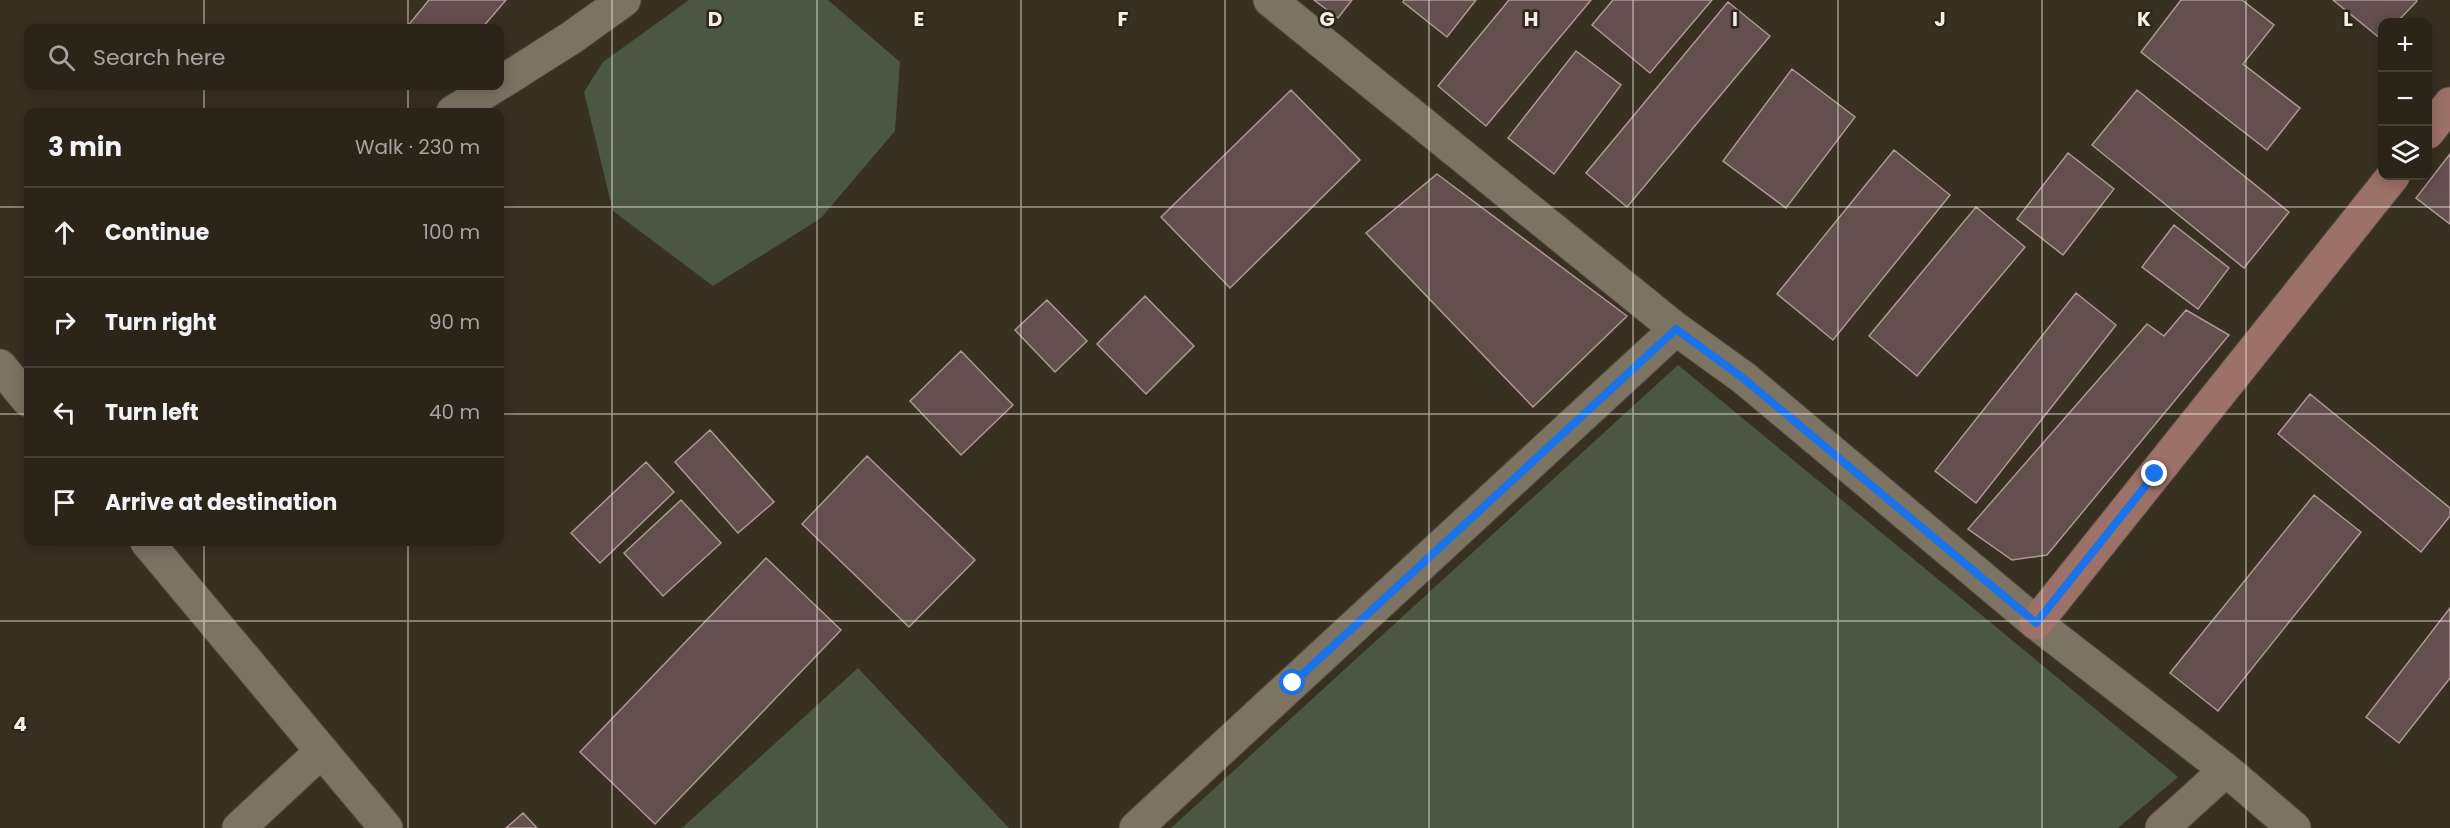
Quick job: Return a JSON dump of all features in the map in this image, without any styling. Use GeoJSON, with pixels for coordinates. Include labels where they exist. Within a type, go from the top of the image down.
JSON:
{"type":"FeatureCollection","features":[{"type":"Feature","properties":{"kind":"street"},"geometry":{"type":"LineString","coordinates":[[504,80],[571,38],[624,0]]}},
{"type":"Feature","properties":{"kind":"street"},"geometry":{"type":"LineString","coordinates":[[1270,0],[1676,329],[1743,378],[2036,623],[2226,770],[2294,828]]}},
{"type":"Feature","properties":{"kind":"street"},"geometry":{"type":"LineString","coordinates":[[459,108],[489,90]]}},
{"type":"Feature","properties":{"kind":"street"},"geometry":{"type":"LineString","coordinates":[[2432,126],[2450,104]]}},
{"type":"Feature","properties":{"kind":"street"},"geometry":{"type":"LineString","coordinates":[[2036,623],[2390,180]]}},
{"type":"Feature","properties":{"kind":"street"},"geometry":{"type":"LineString","coordinates":[[1136,828],[1676,329]]}},
{"type":"Feature","properties":{"kind":"street"},"geometry":{"type":"LineString","coordinates":[[150,546],[386,828]]}},
{"type":"Feature","properties":{"kind":"street"},"geometry":{"type":"LineString","coordinates":[[238,828],[322,751]]}},
{"type":"Feature","properties":{"kind":"street"},"geometry":{"type":"LineString","coordinates":[[2162,828],[2226,770]]}},
{"type":"Feature","properties":{"kind":"green space"},"geometry":{"type":"Polygon","coordinates":[[[689,0],[828,0],[900,62],[895,131],[821,218],[713,286],[613,211],[584,92],[603,62],[689,0]]]}},
{"type":"Feature","properties":{"kind":"green space"},"geometry":{"type":"Polygon","coordinates":[[[1678,365],[2178,777],[2118,828],[1171,828],[1678,365]]]}},
{"type":"Feature","properties":{"kind":"green space"},"geometry":{"type":"Polygon","coordinates":[[[858,668],[1009,828],[682,828],[858,668]]]}},
{"type":"Feature","properties":{"kind":"building"},"geometry":{"type":"Polygon","coordinates":[[[429,0],[506,0],[485,24],[409,24],[429,0]]]}},
{"type":"Feature","properties":{"kind":"building"},"geometry":{"type":"Polygon","coordinates":[[[1314,0],[1352,0],[1338,18],[1314,0]]]}},
{"type":"Feature","properties":{"kind":"building"},"geometry":{"type":"Polygon","coordinates":[[[1404,0],[1476,0],[1447,37],[1403,2],[1404,0]]]}},
{"type":"Feature","properties":{"kind":"building"},"geometry":{"type":"Polygon","coordinates":[[[1509,0],[1591,0],[1486,126],[1438,86],[1509,0]]]}},
{"type":"Feature","properties":{"kind":"building"},"geometry":{"type":"Polygon","coordinates":[[[1613,0],[1712,0],[1650,73],[1592,25],[1613,0]]]}},
{"type":"Feature","properties":{"kind":"building"},"geometry":{"type":"Polygon","coordinates":[[[2181,0],[2242,0],[2274,25],[2243,64],[2300,108],[2267,150],[2141,52],[2181,0]]]}},
{"type":"Feature","properties":{"kind":"building"},"geometry":{"type":"Polygon","coordinates":[[[2333,0],[2417,1],[2401,18],[2378,18],[2378,37],[2333,0]]]}},
{"type":"Feature","properties":{"kind":"building"},"geometry":{"type":"Polygon","coordinates":[[[1728,2],[1770,36],[1627,207],[1586,173],[1728,2]]]}},
{"type":"Feature","properties":{"kind":"building"},"geometry":{"type":"Polygon","coordinates":[[[1576,51],[1621,85],[1554,174],[1508,138],[1576,51]]]}},
{"type":"Feature","properties":{"kind":"building"},"geometry":{"type":"Polygon","coordinates":[[[1792,69],[1855,117],[1786,208],[1723,161],[1792,69]]]}},
{"type":"Feature","properties":{"kind":"building"},"geometry":{"type":"Polygon","coordinates":[[[1291,90],[1360,160],[1230,288],[1161,217],[1291,90]]]}},
{"type":"Feature","properties":{"kind":"building"},"geometry":{"type":"Polygon","coordinates":[[[2137,90],[2289,212],[2244,268],[2092,145],[2137,90]]]}},
{"type":"Feature","properties":{"kind":"building"},"geometry":{"type":"Polygon","coordinates":[[[1894,150],[1950,195],[1833,340],[1777,294],[1894,150]]]}},
{"type":"Feature","properties":{"kind":"building"},"geometry":{"type":"Polygon","coordinates":[[[2068,153],[2114,189],[2063,255],[2017,219],[2068,153]]]}},
{"type":"Feature","properties":{"kind":"building"},"geometry":{"type":"Polygon","coordinates":[[[2450,154],[2450,224],[2416,198],[2450,154]]]}},
{"type":"Feature","properties":{"kind":"building"},"geometry":{"type":"Polygon","coordinates":[[[1437,174],[1627,316],[1533,407],[1366,233],[1437,174]]]}},
{"type":"Feature","properties":{"kind":"building"},"geometry":{"type":"Polygon","coordinates":[[[1976,207],[2025,247],[1917,376],[1869,336],[1976,207]]]}},
{"type":"Feature","properties":{"kind":"building"},"geometry":{"type":"Polygon","coordinates":[[[2174,225],[2229,268],[2198,309],[2142,267],[2174,225]]]}},
{"type":"Feature","properties":{"kind":"building"},"geometry":{"type":"Polygon","coordinates":[[[2076,293],[2116,325],[1976,503],[1935,471],[2076,293]]]}},
{"type":"Feature","properties":{"kind":"building"},"geometry":{"type":"Polygon","coordinates":[[[1145,296],[1194,346],[1146,394],[1097,344],[1145,296]]]}},
{"type":"Feature","properties":{"kind":"building"},"geometry":{"type":"Polygon","coordinates":[[[1047,300],[1087,341],[1055,372],[1015,330],[1047,300]]]}},
{"type":"Feature","properties":{"kind":"building"},"geometry":{"type":"Polygon","coordinates":[[[2186,310],[2229,335],[2047,555],[2012,560],[1968,529],[2147,324],[2164,336],[2186,310]]]}},
{"type":"Feature","properties":{"kind":"building"},"geometry":{"type":"Polygon","coordinates":[[[961,351],[1013,405],[961,455],[910,401],[961,351]]]}},
{"type":"Feature","properties":{"kind":"building"},"geometry":{"type":"Polygon","coordinates":[[[2310,394],[2450,508],[2450,516],[2421,552],[2278,434],[2310,394]]]}},
{"type":"Feature","properties":{"kind":"building"},"geometry":{"type":"Polygon","coordinates":[[[710,430],[774,502],[738,533],[675,462],[710,430]]]}},
{"type":"Feature","properties":{"kind":"building"},"geometry":{"type":"Polygon","coordinates":[[[867,456],[975,560],[909,627],[802,524],[867,456]]]}},
{"type":"Feature","properties":{"kind":"building"},"geometry":{"type":"Polygon","coordinates":[[[646,462],[674,492],[600,563],[571,533],[646,462]]]}},
{"type":"Feature","properties":{"kind":"building"},"geometry":{"type":"Polygon","coordinates":[[[2314,495],[2361,532],[2218,711],[2170,673],[2314,495]]]}},
{"type":"Feature","properties":{"kind":"building"},"geometry":{"type":"Polygon","coordinates":[[[681,500],[721,543],[663,596],[624,553],[681,500]]]}},
{"type":"Feature","properties":{"kind":"building"},"geometry":{"type":"Polygon","coordinates":[[[766,558],[841,630],[655,824],[580,752],[766,558]]]}},
{"type":"Feature","properties":{"kind":"building"},"geometry":{"type":"Polygon","coordinates":[[[2450,608],[2450,678],[2399,743],[2366,717],[2450,608]]]}},
{"type":"Feature","properties":{"kind":"building"},"geometry":{"type":"Polygon","coordinates":[[[523,813],[537,828],[506,828],[523,813]]]}},
{"type":"Feature","properties":{"kind":"route"},"geometry":{"type":"LineString","coordinates":[[1293,683],[1676,329],[1743,378],[2036,623],[2155,474]]}}]}
